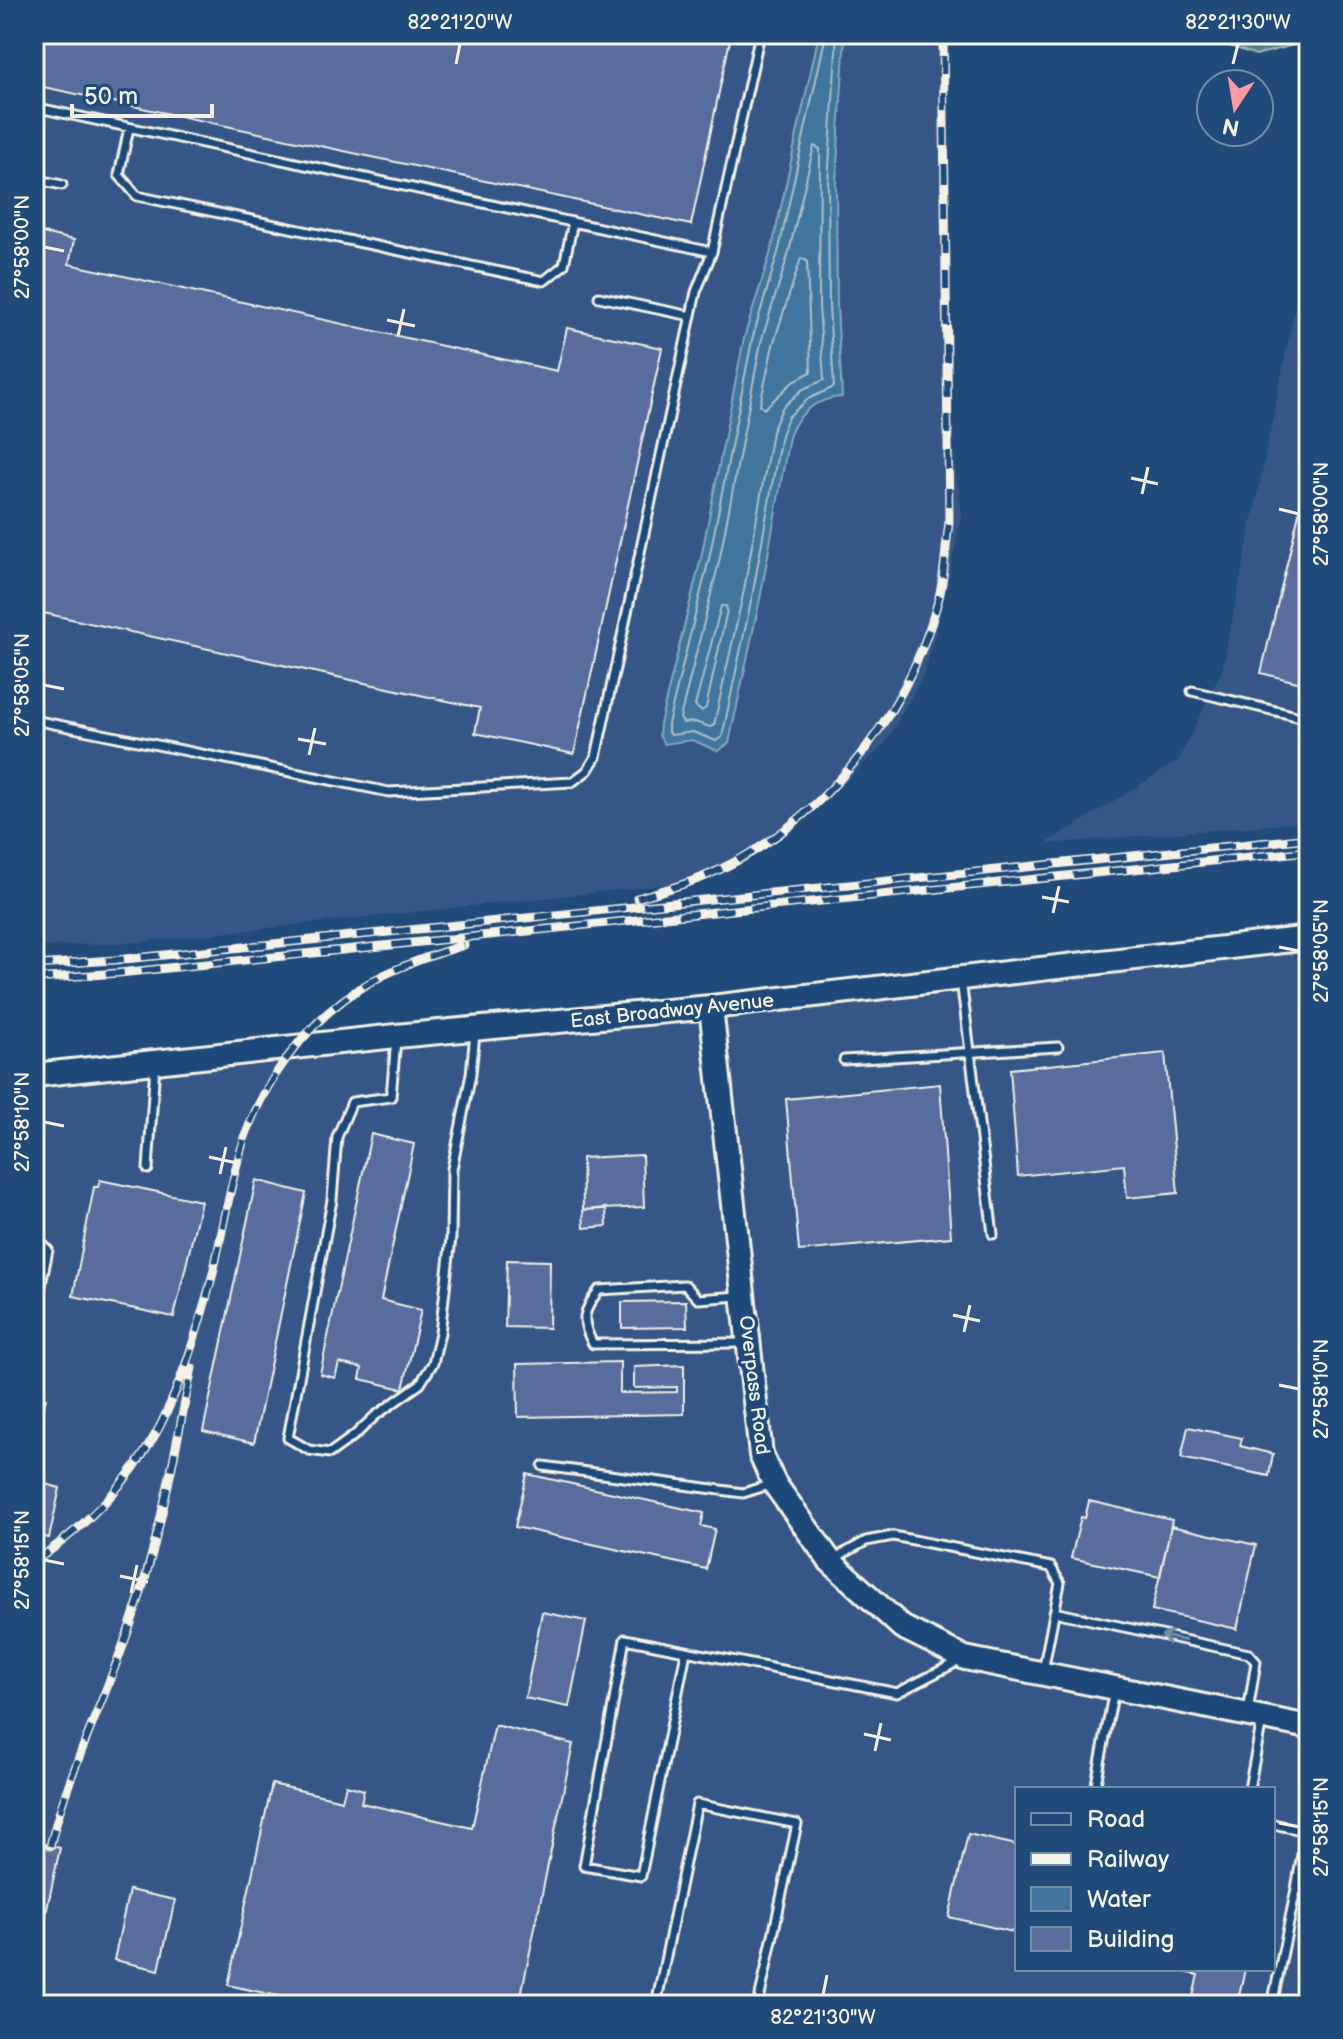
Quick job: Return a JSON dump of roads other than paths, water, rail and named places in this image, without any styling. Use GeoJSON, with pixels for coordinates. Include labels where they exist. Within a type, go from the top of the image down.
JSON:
{"type":"FeatureCollection","features":[{"type":"Feature","properties":{"kind":"main road","name":"East Broadway Avenue"},"geometry":{"type":"LineString","coordinates":[[34,1075],[396,1036],[711,1007],[1309,938]]}},
{"type":"Feature","properties":{"kind":"main road","name":"Overpass Road"},"geometry":{"type":"LineString","coordinates":[[711,1007],[761,1455],[774,1483],[830,1561],[902,1627],[965,1658],[1309,1727]]}},
{"type":"Feature","properties":{"kind":"lane"},"geometry":{"type":"LineString","coordinates":[[34,720],[389,792],[572,782],[587,771],[596,757],[696,292],[712,252],[760,34]]}},
{"type":"Feature","properties":{"kind":"lane"},"geometry":{"type":"LineString","coordinates":[[34,107],[712,252]]}},
{"type":"Feature","properties":{"kind":"lane"},"geometry":{"type":"LineString","coordinates":[[129,128],[119,175],[137,196],[544,281],[564,265],[573,222]]}},
{"type":"Feature","properties":{"kind":"lane"},"geometry":{"type":"LineString","coordinates":[[34,179],[62,185]]}},
{"type":"Feature","properties":{"kind":"lane"},"geometry":{"type":"LineString","coordinates":[[599,297],[691,316]]}},
{"type":"Feature","properties":{"kind":"lane"},"geometry":{"type":"LineString","coordinates":[[1192,691],[1309,719]]}},
{"type":"Feature","properties":{"kind":"lane"},"geometry":{"type":"LineString","coordinates":[[961,978],[993,1234]]}},
{"type":"Feature","properties":{"kind":"lane"},"geometry":{"type":"LineString","coordinates":[[396,1036],[391,1097],[352,1102],[337,1137],[332,1200],[288,1438],[309,1450],[330,1453],[420,1384],[433,1363],[440,1333],[451,1238],[452,1169],[471,1074],[475,1029]]}},
{"type":"Feature","properties":{"kind":"lane"},"geometry":{"type":"LineString","coordinates":[[844,1060],[1058,1047]]}},
{"type":"Feature","properties":{"kind":"lane"},"geometry":{"type":"LineString","coordinates":[[148,1169],[155,1061]]}},
{"type":"Feature","properties":{"kind":"lane"},"geometry":{"type":"LineString","coordinates":[[34,1236],[48,1250],[34,1320]]}},
{"type":"Feature","properties":{"kind":"lane"},"geometry":{"type":"LineString","coordinates":[[743,1296],[698,1299],[685,1285],[599,1290],[585,1308],[585,1330],[593,1344],[748,1343]]}},
{"type":"Feature","properties":{"kind":"lane"},"geometry":{"type":"LineString","coordinates":[[543,1466],[743,1493],[774,1483]]}},
{"type":"Feature","properties":{"kind":"lane"},"geometry":{"type":"LineString","coordinates":[[830,1561],[866,1541],[893,1536],[1051,1567],[1060,1583],[1043,1674]]}},
{"type":"Feature","properties":{"kind":"lane"},"geometry":{"type":"LineString","coordinates":[[1054,1612],[1249,1654],[1256,1662],[1249,1787]]}},
{"type":"Feature","properties":{"kind":"lane"},"geometry":{"type":"LineString","coordinates":[[686,1652],[641,1876],[584,1866],[625,1639],[897,1693],[965,1658]]}},
{"type":"Feature","properties":{"kind":"lane"},"geometry":{"type":"LineString","coordinates":[[1095,1787],[1115,1688]]}},
{"type":"Feature","properties":{"kind":"lane"},"geometry":{"type":"LineString","coordinates":[[656,2005],[697,1804],[797,1824],[758,2005]]}},
{"type":"Feature","properties":{"kind":"lane"},"geometry":{"type":"LineString","coordinates":[[1272,2005],[1306,1831],[1275,1824]]}},
{"type":"Feature","properties":{"kind":"lane"},"geometry":{"type":"LineString","coordinates":[[1296,1889],[1309,1891]]}},
{"type":"Feature","properties":{"kind":"water"},"geometry":{"type":"Polygon","coordinates":[[[819,34],[845,34],[836,182],[837,306],[842,397],[824,400],[802,414],[789,437],[761,594],[729,743],[718,751],[692,740],[664,744],[659,735],[660,724],[701,558],[744,338],[772,248],[819,34]]]}},
{"type":"Feature","properties":{"kind":"railway"},"geometry":{"type":"LineString","coordinates":[[637,898],[701,878],[743,857],[782,831],[818,801],[851,767],[879,729],[903,689],[923,646],[940,592],[949,523],[943,34]]}},
{"type":"Feature","properties":{"kind":"railway"},"geometry":{"type":"LineString","coordinates":[[34,965],[115,960],[1309,838]]}},
{"type":"Feature","properties":{"kind":"railway"},"geometry":{"type":"LineString","coordinates":[[34,979],[119,973],[1309,851]]}},
{"type":"Feature","properties":{"kind":"railway"},"geometry":{"type":"LineString","coordinates":[[34,1562],[71,1534],[105,1502],[135,1466],[160,1426],[183,1372],[202,1315],[236,1168],[249,1127],[274,1077],[290,1054],[329,1012],[374,980],[464,945]]}},
{"type":"Feature","properties":{"kind":"railway"},"geometry":{"type":"LineString","coordinates":[[50,1846],[67,1789],[141,1592],[166,1496],[192,1368]]}}]}
